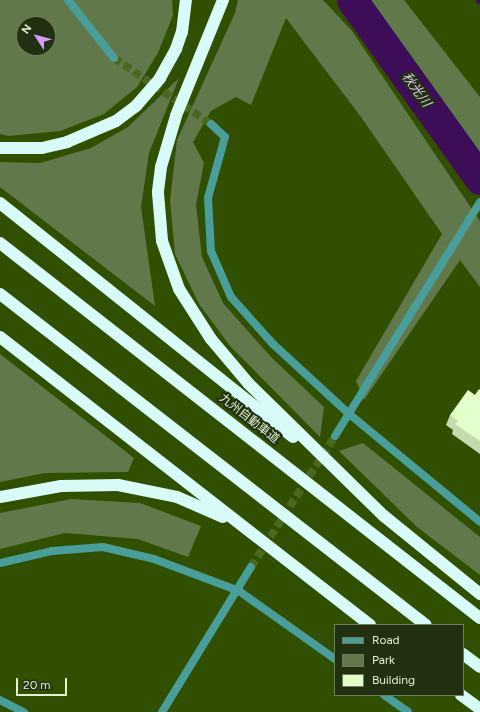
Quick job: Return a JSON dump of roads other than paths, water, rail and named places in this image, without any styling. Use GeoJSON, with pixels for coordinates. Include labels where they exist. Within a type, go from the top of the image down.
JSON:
{"type":"FeatureCollection","features":[{"type":"Feature","properties":{"kind":"highway"},"geometry":{"type":"LineString","coordinates":[[0,148],[42,148],[66,142],[116,121],[136,106],[160,78],[173,56],[182,32],[186,0]]}},
{"type":"Feature","properties":{"kind":"highway"},"geometry":{"type":"LineString","coordinates":[[224,0],[167,142],[158,192],[162,241],[178,289],[211,340],[249,384],[384,516],[480,594]]}},
{"type":"Feature","properties":{"kind":"highway"},"geometry":{"type":"LineString","coordinates":[[0,203],[340,474]]}},
{"type":"Feature","properties":{"kind":"highway","name":"九州自動車道"},"geometry":{"type":"LineString","coordinates":[[0,243],[480,618]]}},
{"type":"Feature","properties":{"kind":"highway"},"geometry":{"type":"LineString","coordinates":[[0,294],[425,624]]}},
{"type":"Feature","properties":{"kind":"highway"},"geometry":{"type":"LineString","coordinates":[[0,337],[369,624]]}},
{"type":"Feature","properties":{"kind":"highway"},"geometry":{"type":"LineString","coordinates":[[0,497],[61,486],[118,485],[177,497],[232,522],[260,540]]}},
{"type":"Feature","properties":{"kind":"highway"},"geometry":{"type":"LineString","coordinates":[[464,655],[480,667]]}},
{"type":"Feature","properties":{"kind":"highway"},"geometry":{"type":"LineString","coordinates":[[462,696],[480,709]]}},
{"type":"Feature","properties":{"kind":"street"},"geometry":{"type":"LineString","coordinates":[[68,0],[114,58]]}},
{"type":"Feature","properties":{"kind":"street"},"geometry":{"type":"LineString","coordinates":[[211,124],[225,137],[208,198],[211,251],[231,297],[273,344],[348,413],[480,522]]}},
{"type":"Feature","properties":{"kind":"street"},"geometry":{"type":"LineString","coordinates":[[335,436],[480,202]]}},
{"type":"Feature","properties":{"kind":"street"},"geometry":{"type":"LineString","coordinates":[[0,563],[52,551],[103,547],[154,559],[239,590],[334,658]]}},
{"type":"Feature","properties":{"kind":"street"},"geometry":{"type":"LineString","coordinates":[[162,712],[239,590],[251,568]]}},
{"type":"Feature","properties":{"kind":"street"},"geometry":{"type":"LineString","coordinates":[[385,696],[408,712]]}},
{"type":"Feature","properties":{"kind":"street"},"geometry":{"type":"LineString","coordinates":[[0,700],[24,712]]}},
{"type":"Feature","properties":{"kind":"waterway","name":"秋光川"},"geometry":{"type":"LineString","coordinates":[[352,0],[480,179]]}},
{"type":"Feature","properties":{"kind":"tunnel"},"geometry":{"type":"LineString","coordinates":[[114,58],[211,124]]}},
{"type":"Feature","properties":{"kind":"tunnel"},"geometry":{"type":"LineString","coordinates":[[251,567],[335,436]]}}]}
